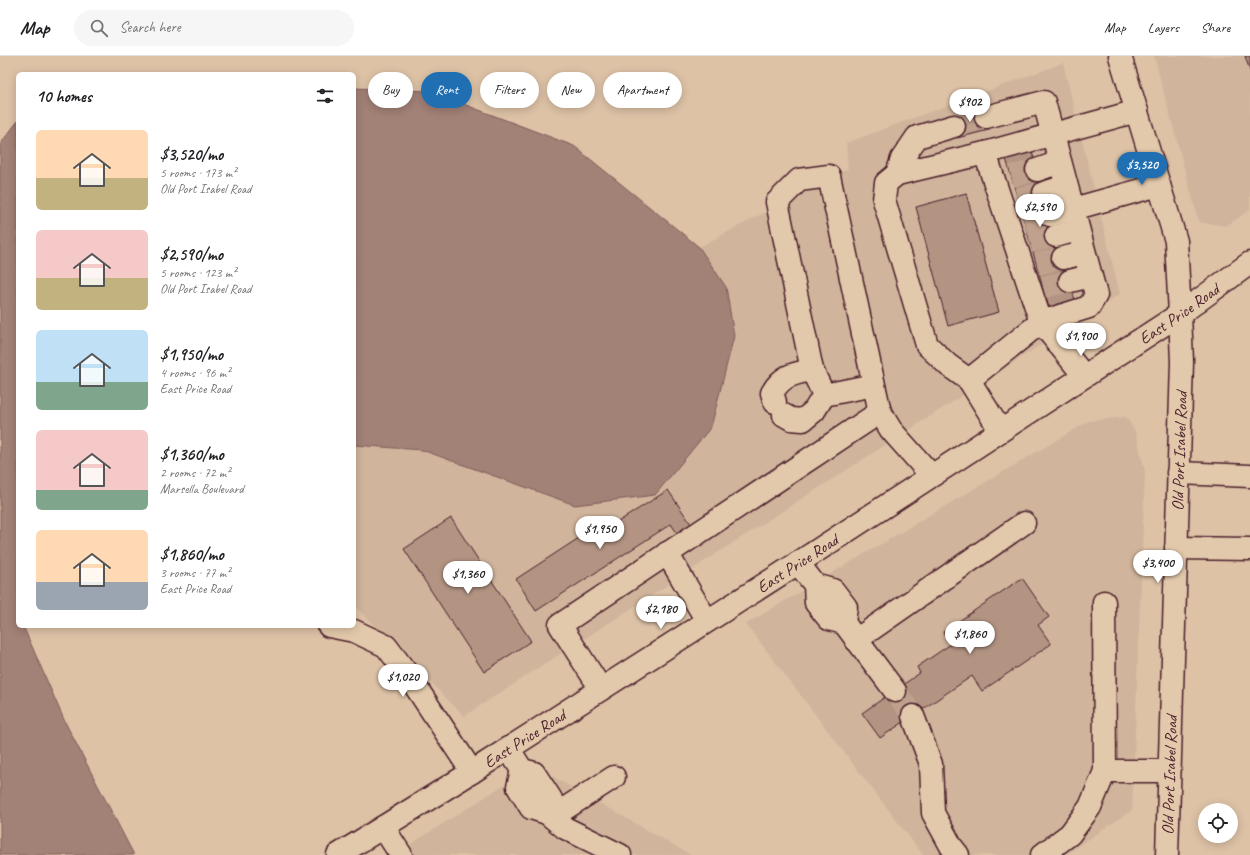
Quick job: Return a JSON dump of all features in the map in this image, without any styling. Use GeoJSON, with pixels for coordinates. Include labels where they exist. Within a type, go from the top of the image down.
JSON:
{"type":"FeatureCollection","features":[{"type":"Feature","properties":{"kind":"street","name":"Old Port Isabel Road"},"geometry":{"type":"LineString","coordinates":[[1120,56],[1176,241],[1182,362],[1167,855]]}},
{"type":"Feature","properties":{"kind":"street"},"geometry":{"type":"LineString","coordinates":[[969,380],[1040,322],[1089,307],[1096,295],[1044,102],[986,117]]}},
{"type":"Feature","properties":{"kind":"street"},"geometry":{"type":"LineString","coordinates":[[896,174],[985,153],[1137,111]]}},
{"type":"Feature","properties":{"kind":"street"},"geometry":{"type":"LineString","coordinates":[[954,126],[917,137],[902,159],[896,174],[886,183],[884,200],[927,345],[948,365],[969,380],[1000,430]]}},
{"type":"Feature","properties":{"kind":"street"},"geometry":{"type":"LineString","coordinates":[[985,153],[1003,178],[1037,290],[1040,322],[1084,376]]}},
{"type":"Feature","properties":{"kind":"street"},"geometry":{"type":"LineString","coordinates":[[1037,170],[1060,162]]}},
{"type":"Feature","properties":{"kind":"street"},"geometry":{"type":"LineString","coordinates":[[824,395],[812,370],[777,202],[799,180],[829,176],[880,412],[891,430],[931,475]]}},
{"type":"Feature","properties":{"kind":"street"},"geometry":{"type":"LineString","coordinates":[[1050,215],[1159,185]]}},
{"type":"Feature","properties":{"kind":"street"},"geometry":{"type":"LineString","coordinates":[[1044,193],[1066,186]]}},
{"type":"Feature","properties":{"kind":"street"},"geometry":{"type":"LineString","coordinates":[[1056,236],[1078,230]]}},
{"type":"Feature","properties":{"kind":"street"},"geometry":{"type":"LineString","coordinates":[[1063,258],[1084,253]]}},
{"type":"Feature","properties":{"kind":"street","name":"East Price Road"},"geometry":{"type":"LineString","coordinates":[[338,855],[472,772],[798,563],[1180,314],[1250,264]]}},
{"type":"Feature","properties":{"kind":"street"},"geometry":{"type":"LineString","coordinates":[[1070,281],[1090,276]]}},
{"type":"Feature","properties":{"kind":"street"},"geometry":{"type":"LineString","coordinates":[[812,370],[791,374],[777,384],[772,393],[779,408],[791,419],[803,420],[814,411],[824,395],[874,384]]}},
{"type":"Feature","properties":{"kind":"street"},"geometry":{"type":"LineString","coordinates":[[601,689],[560,625],[880,412]]}},
{"type":"Feature","properties":{"kind":"street"},"geometry":{"type":"LineString","coordinates":[[1178,473],[1250,476]]}},
{"type":"Feature","properties":{"kind":"street"},"geometry":{"type":"LineString","coordinates":[[856,640],[1024,523]]}},
{"type":"Feature","properties":{"kind":"street"},"geometry":{"type":"LineString","coordinates":[[1176,548],[1250,549]]}},
{"type":"Feature","properties":{"kind":"street"},"geometry":{"type":"LineString","coordinates":[[667,553],[707,621]]}},
{"type":"Feature","properties":{"kind":"street"},"geometry":{"type":"LineString","coordinates":[[798,563],[815,585],[833,590],[837,595],[846,607],[844,623],[895,691]]}},
{"type":"Feature","properties":{"kind":"street"},"geometry":{"type":"LineString","coordinates":[[1042,855],[1070,834],[1090,807],[1105,771],[1104,602]]}},
{"type":"Feature","properties":{"kind":"street"},"geometry":{"type":"LineString","coordinates":[[338,628],[354,631],[386,646],[406,672],[472,772]]}},
{"type":"Feature","properties":{"kind":"street"},"geometry":{"type":"LineString","coordinates":[[913,716],[931,764],[933,813],[951,846],[958,855]]}},
{"type":"Feature","properties":{"kind":"street"},"geometry":{"type":"LineString","coordinates":[[508,748],[522,770],[518,787],[531,808],[550,815],[565,828],[620,855]]}},
{"type":"Feature","properties":{"kind":"street"},"geometry":{"type":"LineString","coordinates":[[1105,771],[1169,772]]}},
{"type":"Feature","properties":{"kind":"street"},"geometry":{"type":"LineString","coordinates":[[550,815],[614,777]]}},
{"type":"Feature","properties":{"kind":"street"},"geometry":{"type":"LineString","coordinates":[[383,827],[401,855]]}},
{"type":"Feature","properties":{"kind":"shaded area"},"geometry":{"type":"Polygon","coordinates":[[[1154,56],[1250,56],[1250,210],[1226,226],[1199,222],[1154,56]]]}},
{"type":"Feature","properties":{"kind":"shaded area"},"geometry":{"type":"Polygon","coordinates":[[[1063,63],[1120,294],[464,716],[356,607],[356,445],[422,450],[575,505],[726,287],[699,247],[848,169],[846,143],[1063,63]]]}},
{"type":"Feature","properties":{"kind":"shaded area"},"geometry":{"type":"Polygon","coordinates":[[[356,88],[368,89],[368,108],[413,108],[413,90],[421,91],[421,108],[472,107],[574,146],[699,247],[726,287],[734,336],[711,427],[655,495],[575,505],[422,450],[356,445],[356,88]]]}},
{"type":"Feature","properties":{"kind":"shaded area"},"geometry":{"type":"Polygon","coordinates":[[[16,124],[16,628],[24,628],[65,722],[134,855],[0,855],[0,144],[16,124]]]}},
{"type":"Feature","properties":{"kind":"shaded area"},"geometry":{"type":"Polygon","coordinates":[[[1126,417],[1136,433],[1145,472],[1132,810],[1065,855],[923,855],[746,624],[1089,421],[1126,417]]]}},
{"type":"Feature","properties":{"kind":"shaded area"},"geometry":{"type":"Polygon","coordinates":[[[534,766],[691,855],[394,855],[534,766]]]}},
{"type":"Feature","properties":{"kind":"building"},"geometry":{"type":"Polygon","coordinates":[[[1245,56],[1250,56],[1250,71],[1245,56]]]}},
{"type":"Feature","properties":{"kind":"building"},"geometry":{"type":"Polygon","coordinates":[[[984,108],[989,130],[957,138],[951,116],[984,108]]]}},
{"type":"Feature","properties":{"kind":"building"},"geometry":{"type":"Polygon","coordinates":[[[1031,148],[1075,300],[1049,308],[1005,155],[1031,148]]]}},
{"type":"Feature","properties":{"kind":"building"},"geometry":{"type":"Polygon","coordinates":[[[966,193],[999,312],[948,326],[916,207],[966,193]]]}},
{"type":"Feature","properties":{"kind":"building"},"geometry":{"type":"Polygon","coordinates":[[[668,490],[693,527],[679,536],[671,524],[536,611],[516,579],[605,521],[610,527],[668,490]]]}},
{"type":"Feature","properties":{"kind":"building"},"geometry":{"type":"Polygon","coordinates":[[[451,518],[531,641],[484,672],[404,549],[451,518]]]}},
{"type":"Feature","properties":{"kind":"building"},"geometry":{"type":"Polygon","coordinates":[[[1022,578],[1049,617],[1038,625],[1051,644],[982,691],[972,676],[880,738],[862,713],[920,673],[917,667],[951,644],[943,632],[1022,578]]]}},
{"type":"Feature","properties":{"kind":"tunnel"},"geometry":{"type":"LineString","coordinates":[[954,126],[986,117]]}},
{"type":"Feature","properties":{"kind":"tunnel"},"geometry":{"type":"LineString","coordinates":[[1011,176],[1037,170]]}},
{"type":"Feature","properties":{"kind":"tunnel"},"geometry":{"type":"LineString","coordinates":[[1017,199],[1044,193]]}},
{"type":"Feature","properties":{"kind":"tunnel"},"geometry":{"type":"LineString","coordinates":[[1024,222],[1050,215]]}},
{"type":"Feature","properties":{"kind":"tunnel"},"geometry":{"type":"LineString","coordinates":[[1030,242],[1056,236]]}},
{"type":"Feature","properties":{"kind":"tunnel"},"geometry":{"type":"LineString","coordinates":[[1037,264],[1063,258]]}},
{"type":"Feature","properties":{"kind":"tunnel"},"geometry":{"type":"LineString","coordinates":[[1043,287],[1070,281]]}},
{"type":"Feature","properties":{"kind":"tunnel"},"geometry":{"type":"LineString","coordinates":[[895,691],[913,716]]}}]}
